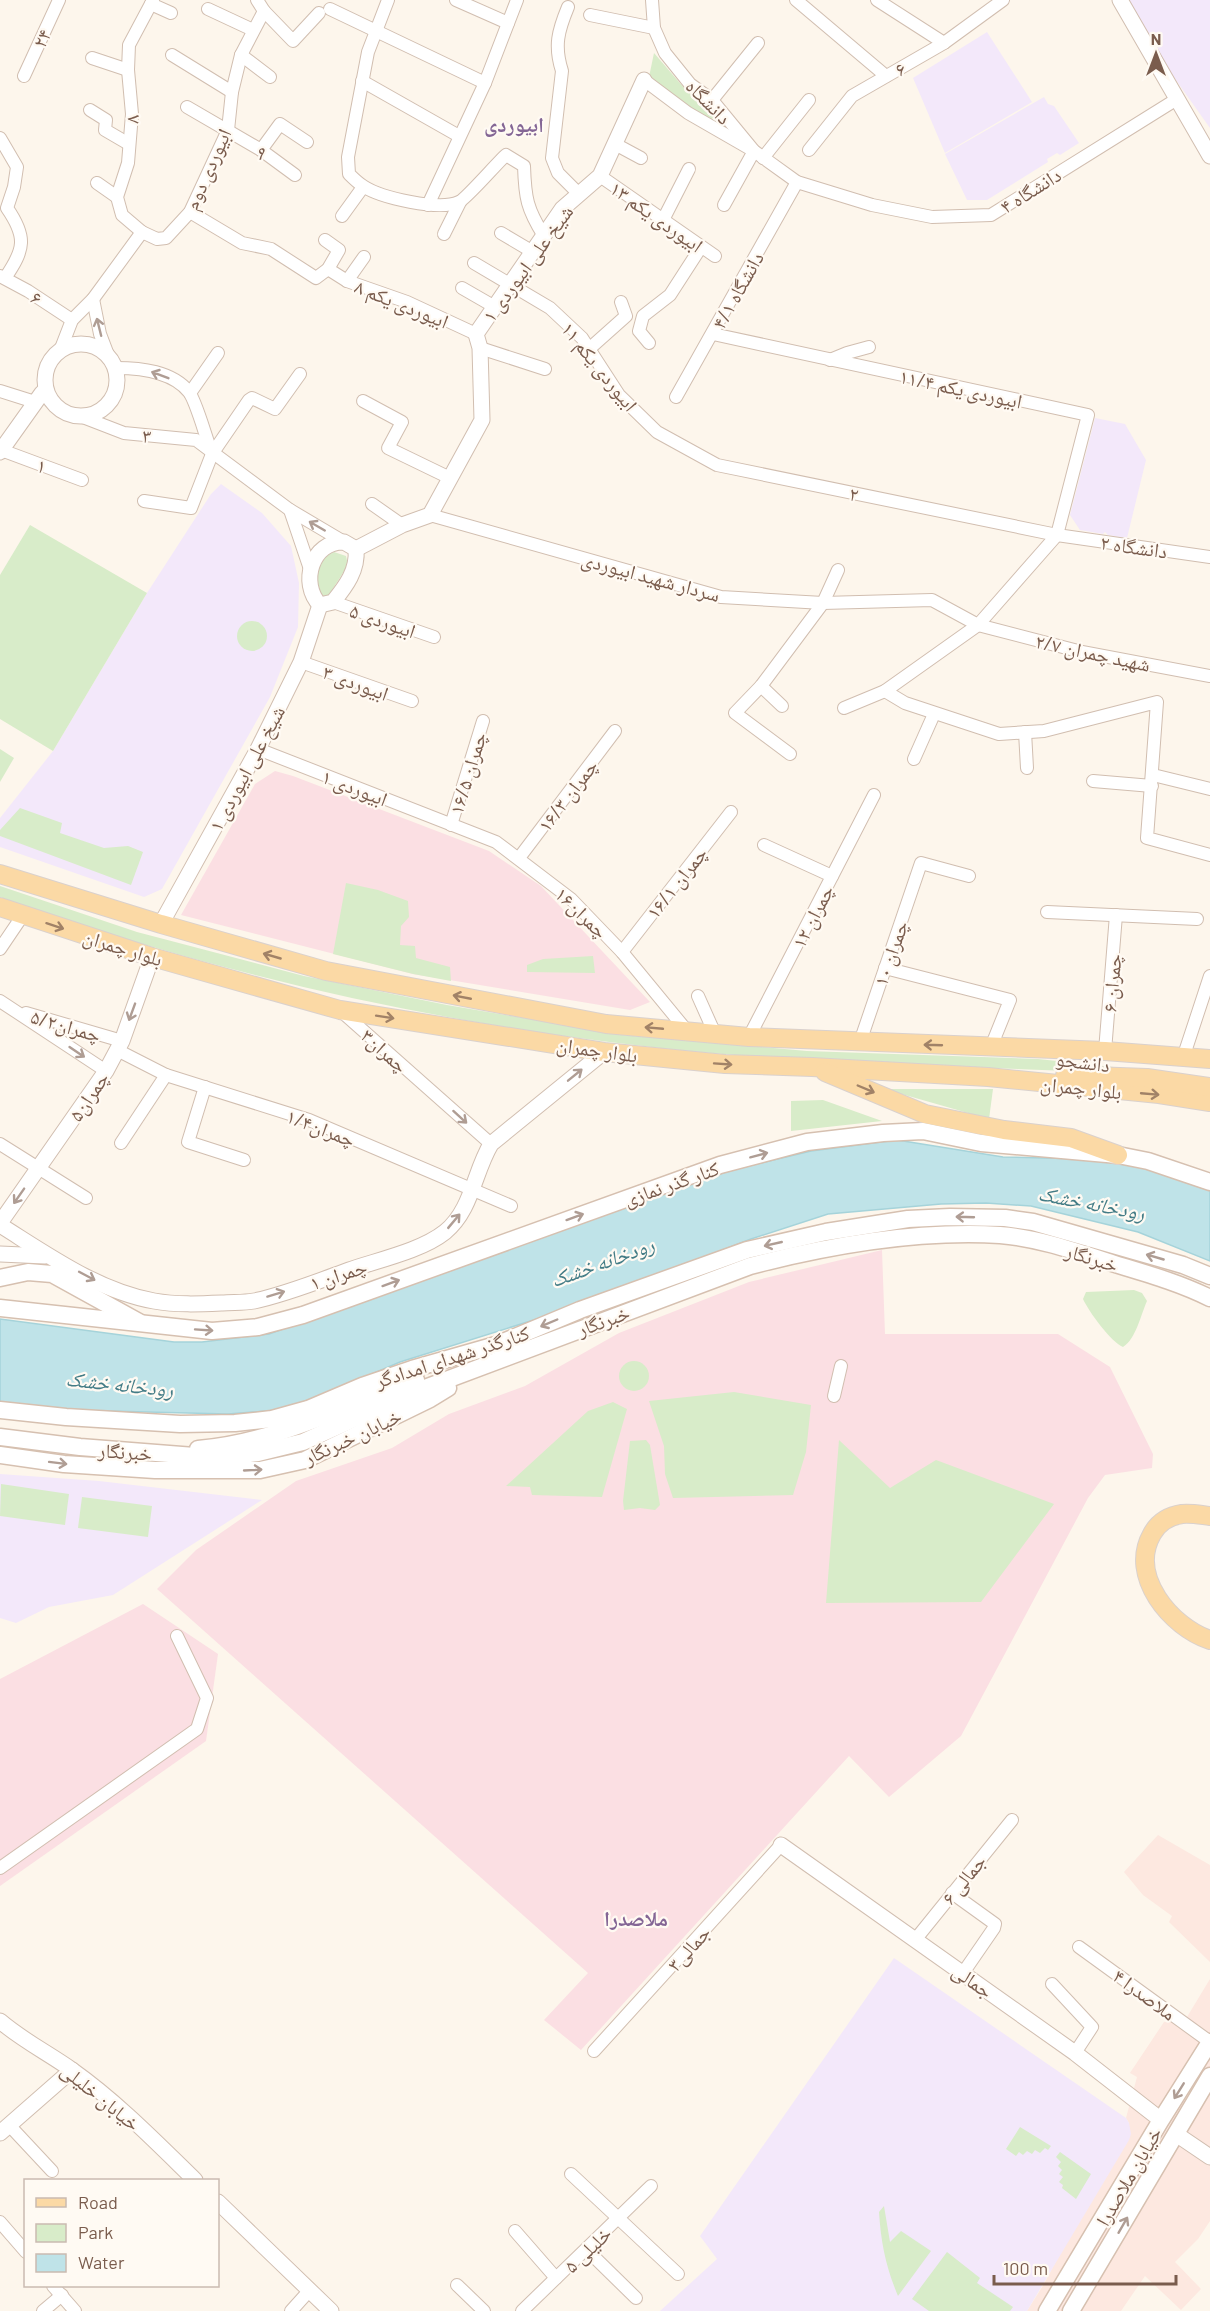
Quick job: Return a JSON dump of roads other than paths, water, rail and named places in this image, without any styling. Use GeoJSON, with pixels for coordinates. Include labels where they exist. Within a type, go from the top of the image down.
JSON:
{"type":"FeatureCollection","features":[{"type":"Feature","properties":{"kind":"main road","name":"بلوار چمران"},"geometry":{"type":"LineString","coordinates":[[0,874],[161,924],[326,971],[606,1024],[749,1037],[1105,1051],[1210,1059]]}},
{"type":"Feature","properties":{"kind":"main road","name":"بلوار چمران"},"geometry":{"type":"LineString","coordinates":[[0,907],[152,957],[340,1010],[604,1052],[725,1064],[988,1077],[1159,1094],[1210,1102]]}},
{"type":"Feature","properties":{"kind":"main road","name":"دانشجو"},"geometry":{"type":"LineString","coordinates":[[991,1047],[1064,1060],[1210,1077]]}},
{"type":"Feature","properties":{"kind":"main road"},"geometry":{"type":"LineString","coordinates":[[812,1067],[925,1114],[1004,1130],[1071,1138],[1118,1155]]}},
{"type":"Feature","properties":{"kind":"main road","name":"دانشجو"},"geometry":{"type":"LineString","coordinates":[[988,1077],[1071,1075],[1147,1078],[1210,1087]]}},
{"type":"Feature","properties":{"kind":"main road","name":"کنار گذر نمازی"},"geometry":{"type":"LineString","coordinates":[[0,1308],[212,1331],[258,1327],[303,1315],[720,1165],[807,1143],[883,1133],[924,1131],[981,1143],[1118,1155],[1176,1168],[1210,1182]]}},
{"type":"Feature","properties":{"kind":"main road","name":"کنارگذر شهدای امدادگر"},"geometry":{"type":"LineString","coordinates":[[0,1410],[66,1417],[180,1424],[263,1420],[309,1409],[362,1386],[412,1369],[496,1346],[580,1310],[747,1250],[826,1232],[908,1219],[950,1216],[1005,1218],[1033,1222],[1183,1265],[1210,1276]]}},
{"type":"Feature","properties":{"kind":"main road","name":"خبرنگار"},"geometry":{"type":"LineString","coordinates":[[0,1437],[80,1447],[220,1458],[258,1454],[303,1442],[409,1394],[750,1266],[809,1251],[899,1238],[1001,1235],[1031,1240],[1170,1281],[1210,1298]]}},
{"type":"Feature","properties":{"kind":"main road"},"geometry":{"type":"LineString","coordinates":[[0,1278],[28,1272],[52,1274],[145,1325]]}},
{"type":"Feature","properties":{"kind":"main road"},"geometry":{"type":"LineString","coordinates":[[150,1452],[211,1448],[265,1437],[302,1425],[496,1346]]}},
{"type":"Feature","properties":{"kind":"main road","name":"خیابان خبرنگار"},"geometry":{"type":"LineString","coordinates":[[0,1455],[64,1464],[155,1470],[260,1470],[305,1460],[430,1399],[477,1369]]}},
{"type":"Feature","properties":{"kind":"main road"},"geometry":{"type":"LineString","coordinates":[[1210,1516],[1190,1514],[1166,1519],[1154,1530],[1147,1544],[1144,1558],[1156,1595],[1166,1609],[1189,1630],[1210,1640]]}},
{"type":"Feature","properties":{"kind":"main road","name":"خیابان ملاصدرا"},"geometry":{"type":"LineString","coordinates":[[1047,2311],[1077,2265],[1161,2120],[1210,2042]]}},
{"type":"Feature","properties":{"kind":"main road","name":"خیابان ملاصدرا"},"geometry":{"type":"LineString","coordinates":[[1072,2310],[1210,2076]]}},
{"type":"Feature","properties":{"kind":"main road"},"geometry":{"type":"LineString","coordinates":[[1077,2265],[1094,2275]]}},
{"type":"Feature","properties":{"kind":"street","name":"۲۴"},"geometry":{"type":"LineString","coordinates":[[24,76],[59,0]]}},
{"type":"Feature","properties":{"kind":"street"},"geometry":{"type":"LineString","coordinates":[[388,0],[375,30],[362,81],[348,158],[349,174],[363,187],[406,201],[428,205],[460,202]]}},
{"type":"Feature","properties":{"kind":"street"},"geometry":{"type":"LineString","coordinates":[[456,0],[476,4],[508,23]]}},
{"type":"Feature","properties":{"kind":"street"},"geometry":{"type":"LineString","coordinates":[[428,205],[485,83],[517,0]]}},
{"type":"Feature","properties":{"kind":"street","name":"دانشگاه"},"geometry":{"type":"LineString","coordinates":[[652,0],[654,28],[666,52],[690,84],[712,100],[759,154],[797,182]]}},
{"type":"Feature","properties":{"kind":"street"},"geometry":{"type":"LineString","coordinates":[[796,0],[886,76]]}},
{"type":"Feature","properties":{"kind":"street"},"geometry":{"type":"LineString","coordinates":[[877,0],[944,43]]}},
{"type":"Feature","properties":{"kind":"street","name":"۶"},"geometry":{"type":"LineString","coordinates":[[809,150],[852,96],[944,43],[1003,0]]}},
{"type":"Feature","properties":{"kind":"street"},"geometry":{"type":"LineString","coordinates":[[1120,0],[1210,156]]}},
{"type":"Feature","properties":{"kind":"street"},"geometry":{"type":"LineString","coordinates":[[152,2],[171,13]]}},
{"type":"Feature","properties":{"kind":"street","name":"۸"},"geometry":{"type":"LineString","coordinates":[[117,197],[128,163],[132,114],[128,70],[129,45],[152,2]]}},
{"type":"Feature","properties":{"kind":"street"},"geometry":{"type":"LineString","coordinates":[[261,5],[293,41],[325,11],[375,30],[485,83]]}},
{"type":"Feature","properties":{"kind":"street","name":"ابیوردی دوم"},"geometry":{"type":"LineString","coordinates":[[142,231],[157,238],[166,238],[190,212],[228,130],[232,92],[241,55],[253,30],[261,5]]}},
{"type":"Feature","properties":{"kind":"street"},"geometry":{"type":"LineString","coordinates":[[568,7],[556,41],[562,71],[552,158],[558,173],[579,194]]}},
{"type":"Feature","properties":{"kind":"street"},"geometry":{"type":"LineString","coordinates":[[208,9],[253,30]]}},
{"type":"Feature","properties":{"kind":"street"},"geometry":{"type":"LineString","coordinates":[[591,15],[654,28]]}},
{"type":"Feature","properties":{"kind":"street"},"geometry":{"type":"LineString","coordinates":[[712,100],[758,43]]}},
{"type":"Feature","properties":{"kind":"street"},"geometry":{"type":"LineString","coordinates":[[172,55],[232,92]]}},
{"type":"Feature","properties":{"kind":"street"},"geometry":{"type":"LineString","coordinates":[[241,55],[270,77]]}},
{"type":"Feature","properties":{"kind":"street"},"geometry":{"type":"LineString","coordinates":[[92,58],[128,70]]}},
{"type":"Feature","properties":{"kind":"street"},"geometry":{"type":"LineString","coordinates":[[644,80],[688,113],[759,154]]}},
{"type":"Feature","properties":{"kind":"street","name":"شیخ علی ابیوردی ۱"},"geometry":{"type":"LineString","coordinates":[[430,515],[482,420],[478,341],[495,307],[562,209],[600,176],[644,80]]}},
{"type":"Feature","properties":{"kind":"street"},"geometry":{"type":"LineString","coordinates":[[362,81],[459,136]]}},
{"type":"Feature","properties":{"kind":"street","name":"۴ دانشگاه"},"geometry":{"type":"LineString","coordinates":[[797,182],[872,205],[932,217],[991,215],[1177,99]]}},
{"type":"Feature","properties":{"kind":"street"},"geometry":{"type":"LineString","coordinates":[[724,205],[759,154],[809,100]]}},
{"type":"Feature","properties":{"kind":"street","name":"۹"},"geometry":{"type":"LineString","coordinates":[[187,107],[261,150],[295,175]]}},
{"type":"Feature","properties":{"kind":"street"},"geometry":{"type":"LineString","coordinates":[[90,110],[106,120],[105,130],[129,144]]}},
{"type":"Feature","properties":{"kind":"street"},"geometry":{"type":"LineString","coordinates":[[261,150],[280,124],[307,142]]}},
{"type":"Feature","properties":{"kind":"street"},"geometry":{"type":"LineString","coordinates":[[0,138],[17,167],[14,187],[4,206],[19,225],[22,244],[13,267],[2,277]]}},
{"type":"Feature","properties":{"kind":"street"},"geometry":{"type":"LineString","coordinates":[[615,144],[642,158]]}},
{"type":"Feature","properties":{"kind":"street"},"geometry":{"type":"LineString","coordinates":[[444,234],[460,202],[506,155],[524,166],[525,193],[530,213],[544,236]]}},
{"type":"Feature","properties":{"kind":"street"},"geometry":{"type":"LineString","coordinates":[[663,220],[689,169]]}},
{"type":"Feature","properties":{"kind":"street","name":"۱۳ ابیوردی یکم"},"geometry":{"type":"LineString","coordinates":[[600,176],[715,256]]}},
{"type":"Feature","properties":{"kind":"street","name":"۴/۱ دانشگاه"},"geometry":{"type":"LineString","coordinates":[[676,397],[797,182]]}},
{"type":"Feature","properties":{"kind":"street"},"geometry":{"type":"LineString","coordinates":[[1,451],[41,394],[47,367],[60,351],[72,320],[93,299],[142,231],[122,215],[117,197],[97,183]]}},
{"type":"Feature","properties":{"kind":"street"},"geometry":{"type":"LineString","coordinates":[[342,216],[363,187]]}},
{"type":"Feature","properties":{"kind":"street"},"geometry":{"type":"LineString","coordinates":[[190,212],[242,243],[271,249],[316,278],[328,269],[339,250],[325,240]]}},
{"type":"Feature","properties":{"kind":"street"},"geometry":{"type":"LineString","coordinates":[[501,233],[533,252]]}},
{"type":"Feature","properties":{"kind":"street"},"geometry":{"type":"LineString","coordinates":[[649,344],[639,331],[643,316],[670,295],[701,247]]}},
{"type":"Feature","properties":{"kind":"street"},"geometry":{"type":"LineString","coordinates":[[347,281],[364,257]]}},
{"type":"Feature","properties":{"kind":"street","name":"۱۱ ابیوردی یکم"},"geometry":{"type":"LineString","coordinates":[[474,263],[550,308],[582,338],[618,395],[657,432]]}},
{"type":"Feature","properties":{"kind":"street","name":"۸ ابیوردی یکم"},"geometry":{"type":"LineString","coordinates":[[328,269],[347,281],[409,297],[478,341],[545,369]]}},
{"type":"Feature","properties":{"kind":"street","name":"۶"},"geometry":{"type":"LineString","coordinates":[[2,277],[72,320]]}},
{"type":"Feature","properties":{"kind":"street"},"geometry":{"type":"LineString","coordinates":[[462,288],[495,307]]}},
{"type":"Feature","properties":{"kind":"street"},"geometry":{"type":"LineString","coordinates":[[0,391],[48,395],[58,408],[72,415],[95,414],[108,405],[118,383],[93,299]]}},
{"type":"Feature","properties":{"kind":"street"},"geometry":{"type":"LineString","coordinates":[[589,349],[626,316],[621,302]]}},
{"type":"Feature","properties":{"kind":"street","name":"۱۱/۴ ابیوردی یکم"},"geometry":{"type":"LineString","coordinates":[[713,334],[1088,415],[1057,535]]}},
{"type":"Feature","properties":{"kind":"street"},"geometry":{"type":"LineString","coordinates":[[60,351],[67,347],[84,344],[101,349],[112,361],[163,374],[180,384],[190,393],[212,454]]}},
{"type":"Feature","properties":{"kind":"street"},"geometry":{"type":"LineString","coordinates":[[830,360],[870,347]]}},
{"type":"Feature","properties":{"kind":"street"},"geometry":{"type":"LineString","coordinates":[[190,393],[218,353]]}},
{"type":"Feature","properties":{"kind":"street"},"geometry":{"type":"LineString","coordinates":[[144,501],[191,508],[212,454],[249,400],[256,398],[275,409],[300,374]]}},
{"type":"Feature","properties":{"kind":"street"},"geometry":{"type":"LineString","coordinates":[[363,401],[402,422],[388,448],[450,478]]}},
{"type":"Feature","properties":{"kind":"street","name":"۳"},"geometry":{"type":"LineString","coordinates":[[80,416],[124,433],[196,440],[290,510],[350,546]]}},
{"type":"Feature","properties":{"kind":"street","name":"۲"},"geometry":{"type":"LineString","coordinates":[[657,432],[717,465],[1057,535]]}},
{"type":"Feature","properties":{"kind":"street","name":"۱"},"geometry":{"type":"LineString","coordinates":[[1,451],[82,480]]}},
{"type":"Feature","properties":{"kind":"street"},"geometry":{"type":"LineString","coordinates":[[372,504],[402,525]]}},
{"type":"Feature","properties":{"kind":"street"},"geometry":{"type":"LineString","coordinates":[[290,510],[310,569],[314,600],[326,604]]}},
{"type":"Feature","properties":{"kind":"street"},"geometry":{"type":"LineString","coordinates":[[310,569],[324,546],[336,542],[350,546],[430,515]]}},
{"type":"Feature","properties":{"kind":"street","name":"سردار شهید ابیوردی"},"geometry":{"type":"LineString","coordinates":[[430,515],[721,597],[823,603],[932,600],[978,625]]}},
{"type":"Feature","properties":{"kind":"street"},"geometry":{"type":"LineString","coordinates":[[844,708],[885,691],[978,625],[1057,535]]}},
{"type":"Feature","properties":{"kind":"street","name":"۲ دانشگاه"},"geometry":{"type":"LineString","coordinates":[[1057,535],[1210,557]]}},
{"type":"Feature","properties":{"kind":"street","name":"شیخ علی ابیوردی ۱"},"geometry":{"type":"LineString","coordinates":[[161,924],[258,749],[301,662],[326,604],[352,574],[357,561],[350,546]]}},
{"type":"Feature","properties":{"kind":"street"},"geometry":{"type":"LineString","coordinates":[[790,754],[735,713],[761,686],[823,603],[838,570]]}},
{"type":"Feature","properties":{"kind":"street","name":"۵ ابیوردی"},"geometry":{"type":"LineString","coordinates":[[326,604],[434,637]]}},
{"type":"Feature","properties":{"kind":"street","name":"۲/۷ شهید چمران"},"geometry":{"type":"LineString","coordinates":[[978,625],[1082,652],[1210,676]]}},
{"type":"Feature","properties":{"kind":"street","name":"۳ ابیوردی"},"geometry":{"type":"LineString","coordinates":[[301,662],[412,701]]}},
{"type":"Feature","properties":{"kind":"street"},"geometry":{"type":"LineString","coordinates":[[761,686],[782,706]]}},
{"type":"Feature","properties":{"kind":"street"},"geometry":{"type":"LineString","coordinates":[[885,691],[905,703],[934,714],[999,734],[1044,731],[1157,702],[1147,838],[1210,855]]}},
{"type":"Feature","properties":{"kind":"street"},"geometry":{"type":"LineString","coordinates":[[914,759],[934,714]]}},
{"type":"Feature","properties":{"kind":"street","name":"۱۶/۵ چمران"},"geometry":{"type":"LineString","coordinates":[[451,825],[483,721]]}},
{"type":"Feature","properties":{"kind":"street","name":"۱۶/۳ چمران"},"geometry":{"type":"LineString","coordinates":[[519,858],[615,731]]}},
{"type":"Feature","properties":{"kind":"street"},"geometry":{"type":"LineString","coordinates":[[1025,732],[1027,768]]}},
{"type":"Feature","properties":{"kind":"street","name":"۱ ابیوردی"},"geometry":{"type":"LineString","coordinates":[[258,749],[451,825]]}},
{"type":"Feature","properties":{"kind":"street"},"geometry":{"type":"LineString","coordinates":[[1093,781],[1152,781],[1210,789]]}},
{"type":"Feature","properties":{"kind":"street","name":"۱۲ چمران"},"geometry":{"type":"LineString","coordinates":[[749,1037],[874,795]]}},
{"type":"Feature","properties":{"kind":"street","name":"۱۶/۱ چمران"},"geometry":{"type":"LineString","coordinates":[[622,952],[731,812]]}},
{"type":"Feature","properties":{"kind":"street","name":"چمران۱۶"},"geometry":{"type":"LineString","coordinates":[[451,825],[496,842],[571,899],[622,952],[687,1031]]}},
{"type":"Feature","properties":{"kind":"street"},"geometry":{"type":"LineString","coordinates":[[764,845],[832,876]]}},
{"type":"Feature","properties":{"kind":"street","name":"۱۰ چمران"},"geometry":{"type":"LineString","coordinates":[[860,1042],[921,863],[969,876]]}},
{"type":"Feature","properties":{"kind":"street"},"geometry":{"type":"LineString","coordinates":[[1047,912],[1197,919]]}},
{"type":"Feature","properties":{"kind":"street"},"geometry":{"type":"LineString","coordinates":[[0,949],[23,915]]}},
{"type":"Feature","properties":{"kind":"street","name":"۶ چمران"},"geometry":{"type":"LineString","coordinates":[[1105,1051],[1116,915]]}},
{"type":"Feature","properties":{"kind":"street","name":"چمران۵"},"geometry":{"type":"LineString","coordinates":[[0,1224],[106,1071],[119,1046],[152,957]]}},
{"type":"Feature","properties":{"kind":"street"},"geometry":{"type":"LineString","coordinates":[[885,968],[1010,1000],[991,1047]]}},
{"type":"Feature","properties":{"kind":"street"},"geometry":{"type":"LineString","coordinates":[[1183,1058],[1210,976]]}},
{"type":"Feature","properties":{"kind":"street"},"geometry":{"type":"LineString","coordinates":[[698,996],[715,1034]]}},
{"type":"Feature","properties":{"kind":"street"},"geometry":{"type":"LineString","coordinates":[[0,1000],[13,1010]]}},
{"type":"Feature","properties":{"kind":"street","name":"چمران۵/۲"},"geometry":{"type":"LineString","coordinates":[[13,1010],[119,1046],[166,1075]]}},
{"type":"Feature","properties":{"kind":"street","name":"چمران۵/۲"},"geometry":{"type":"LineString","coordinates":[[13,1010],[106,1071]]}},
{"type":"Feature","properties":{"kind":"street","name":"چمران۳"},"geometry":{"type":"LineString","coordinates":[[340,1010],[491,1144]]}},
{"type":"Feature","properties":{"kind":"street","name":"چمران ۱"},"geometry":{"type":"LineString","coordinates":[[0,1224],[52,1257],[98,1282],[129,1294],[154,1301],[191,1305],[254,1301],[418,1247],[445,1232],[459,1216],[473,1189],[482,1159],[491,1144],[604,1052]]}},
{"type":"Feature","properties":{"kind":"street"},"geometry":{"type":"LineString","coordinates":[[121,1143],[166,1075]]}},
{"type":"Feature","properties":{"kind":"street","name":"چمران۱/۴"},"geometry":{"type":"LineString","coordinates":[[166,1075],[309,1120],[511,1206]]}},
{"type":"Feature","properties":{"kind":"street"},"geometry":{"type":"LineString","coordinates":[[205,1087],[188,1142],[244,1160]]}},
{"type":"Feature","properties":{"kind":"street"},"geometry":{"type":"LineString","coordinates":[[0,1144],[86,1198]]}},
{"type":"Feature","properties":{"kind":"street"},"geometry":{"type":"LineString","coordinates":[[0,1254],[52,1257]]}},
{"type":"Feature","properties":{"kind":"street"},"geometry":{"type":"LineString","coordinates":[[834,1396],[841,1366]]}},
{"type":"Feature","properties":{"kind":"street"},"geometry":{"type":"LineString","coordinates":[[0,1868],[197,1729],[207,1698],[177,1636]]}},
{"type":"Feature","properties":{"kind":"street","name":"۶ جمالی"},"geometry":{"type":"LineString","coordinates":[[915,1940],[1012,1820]]}},
{"type":"Feature","properties":{"kind":"street","name":"جمالی"},"geometry":{"type":"LineString","coordinates":[[781,1845],[1076,2053],[1161,2120]]}},
{"type":"Feature","properties":{"kind":"street","name":"جمالی۳"},"geometry":{"type":"LineString","coordinates":[[594,2051],[781,1845]]}},
{"type":"Feature","properties":{"kind":"street"},"geometry":{"type":"LineString","coordinates":[[952,1893],[994,1921],[995,1924],[963,1973]]}},
{"type":"Feature","properties":{"kind":"street","name":"۴ ملاصدرا"},"geometry":{"type":"LineString","coordinates":[[1079,1947],[1210,2042]]}},
{"type":"Feature","properties":{"kind":"street"},"geometry":{"type":"LineString","coordinates":[[1052,1984],[1092,2027],[1076,2053]]}},
{"type":"Feature","properties":{"kind":"street","name":"خیابان خلیلی"},"geometry":{"type":"LineString","coordinates":[[0,2021],[18,2036],[72,2070],[135,2122],[193,2179]]}},
{"type":"Feature","properties":{"kind":"street"},"geometry":{"type":"LineString","coordinates":[[52,2171],[4,2129],[72,2070]]}},
{"type":"Feature","properties":{"kind":"street"},"geometry":{"type":"LineString","coordinates":[[1176,2134],[1210,2157]]}},
{"type":"Feature","properties":{"kind":"street"},"geometry":{"type":"LineString","coordinates":[[571,2174],[678,2274]]}},
{"type":"Feature","properties":{"kind":"street","name":"خلیلی ۵"},"geometry":{"type":"LineString","coordinates":[[522,2311],[651,2186]]}},
{"type":"Feature","properties":{"kind":"street"},"geometry":{"type":"LineString","coordinates":[[219,2203],[331,2311]]}},
{"type":"Feature","properties":{"kind":"street"},"geometry":{"type":"LineString","coordinates":[[0,2222],[24,2250]]}},
{"type":"Feature","properties":{"kind":"street"},"geometry":{"type":"LineString","coordinates":[[515,2231],[556,2278]]}},
{"type":"Feature","properties":{"kind":"street"},"geometry":{"type":"LineString","coordinates":[[587,2250],[636,2298]]}},
{"type":"Feature","properties":{"kind":"street"},"geometry":{"type":"LineString","coordinates":[[457,2285],[484,2311]]}},
{"type":"Feature","properties":{"kind":"street"},"geometry":{"type":"LineString","coordinates":[[43,2311],[57,2290],[75,2311]]}},
{"type":"Feature","properties":{"kind":"street"},"geometry":{"type":"LineString","coordinates":[[291,2311],[309,2291]]}},
{"type":"Feature","properties":{"kind":"water","name":"رودخانه خشک"},"geometry":{"type":"Polygon","coordinates":[[[897,1140],[1003,1157],[1084,1159],[1145,1165],[1210,1190],[1210,1261],[1138,1232],[1031,1206],[986,1203],[941,1204],[828,1214],[751,1239],[572,1308],[400,1362],[290,1409],[228,1414],[66,1410],[0,1402],[0,1319],[174,1342],[202,1342],[269,1334],[728,1171],[811,1151],[897,1140]]]}},
{"type":"Feature","properties":{"kind":"district","name":"ابیوردی"},"geometry":{"type":"Point","coordinates":[514,123]}},
{"type":"Feature","properties":{"kind":"district","name":"ملاصدرا"},"geometry":{"type":"Point","coordinates":[636,1917]}}]}
